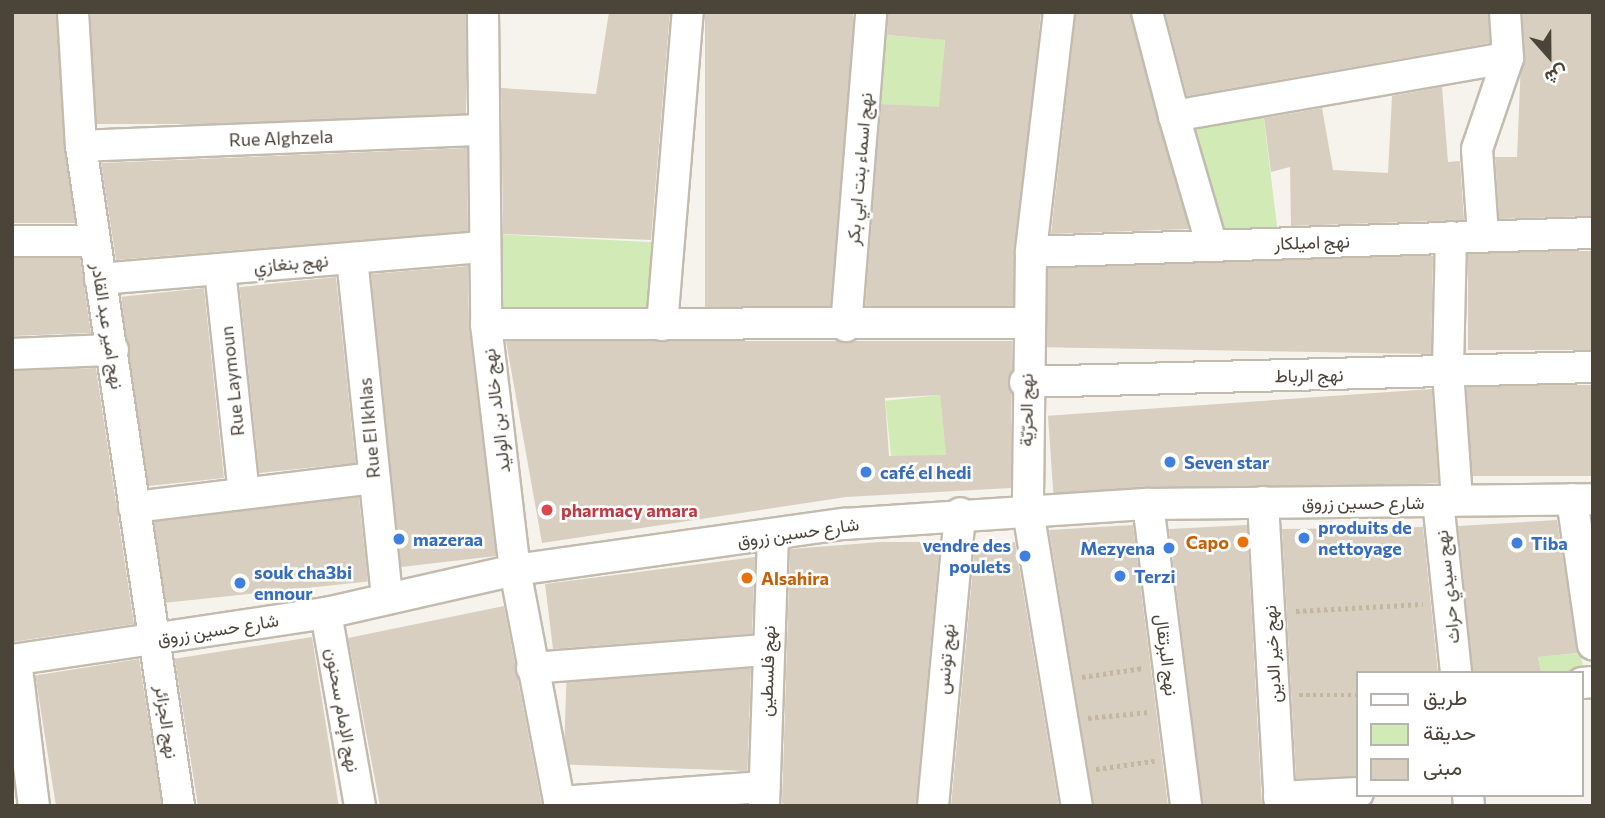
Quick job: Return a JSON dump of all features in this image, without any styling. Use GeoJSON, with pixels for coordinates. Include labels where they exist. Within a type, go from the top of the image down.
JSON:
{"type":"FeatureCollection","features":[{"type":"Feature","properties":{"kind":"street","name":"نهج امير عبد القادر"},"geometry":{"type":"LineString","coordinates":[[73,12],[81,146],[155,639]]}},
{"type":"Feature","properties":{"kind":"street","name":"نهج خالد بن الوليد"},"geometry":{"type":"LineString","coordinates":[[483,12],[480,130],[486,324],[514,570],[559,804]]}},
{"type":"Feature","properties":{"kind":"street"},"geometry":{"type":"LineString","coordinates":[[662,325],[688,12]]}},
{"type":"Feature","properties":{"kind":"street","name":"نهج اسماء بنت ابي بكر"},"geometry":{"type":"LineString","coordinates":[[846,326],[871,12]]}},
{"type":"Feature","properties":{"kind":"street","name":"نهج الحرّيّة"},"geometry":{"type":"LineString","coordinates":[[1059,12],[1031,252],[1025,382],[1028,511],[1060,680],[1077,806]]}},
{"type":"Feature","properties":{"kind":"street"},"geometry":{"type":"LineString","coordinates":[[1147,12],[1212,246]]}},
{"type":"Feature","properties":{"kind":"street"},"geometry":{"type":"LineString","coordinates":[[1483,235],[1477,149],[1508,58],[1505,12]]}},
{"type":"Feature","properties":{"kind":"street"},"geometry":{"type":"LineString","coordinates":[[1174,116],[1508,58]]}},
{"type":"Feature","properties":{"kind":"street","name":"Rue Alghzela"},"geometry":{"type":"LineString","coordinates":[[81,146],[480,130]]}},
{"type":"Feature","properties":{"kind":"street","name":"نهج اميلكار"},"geometry":{"type":"LineString","coordinates":[[1031,252],[1593,233]]}},
{"type":"Feature","properties":{"kind":"street","name":"نهج سيدي حراث"},"geometry":{"type":"LineString","coordinates":[[1451,237],[1448,602],[1456,671]]}},
{"type":"Feature","properties":{"kind":"street"},"geometry":{"type":"LineString","coordinates":[[12,241],[95,241]]}},
{"type":"Feature","properties":{"kind":"street","name":"نهج بنغازي"},"geometry":{"type":"LineString","coordinates":[[100,279],[482,247]]}},
{"type":"Feature","properties":{"kind":"street","name":"Rue El Ikhlas"},"geometry":{"type":"LineString","coordinates":[[352,258],[387,598]]}},
{"type":"Feature","properties":{"kind":"street","name":"Rue Laymoun"},"geometry":{"type":"LineString","coordinates":[[220,270],[244,493]]}},
{"type":"Feature","properties":{"kind":"street"},"geometry":{"type":"LineString","coordinates":[[486,324],[846,326],[1028,323]]}},
{"type":"Feature","properties":{"kind":"street"},"geometry":{"type":"LineString","coordinates":[[12,354],[113,350]]}},
{"type":"Feature","properties":{"kind":"street","name":"نهج الرباط"},"geometry":{"type":"LineString","coordinates":[[1025,382],[1593,367]]}},
{"type":"Feature","properties":{"kind":"street"},"geometry":{"type":"LineString","coordinates":[[134,507],[373,478]]}},
{"type":"Feature","properties":{"kind":"street"},"geometry":{"type":"LineString","coordinates":[[1582,499],[1593,644]]}},
{"type":"Feature","properties":{"kind":"street","name":"شارع حسين زروق"},"geometry":{"type":"LineString","coordinates":[[14,660],[326,613],[514,570],[960,513],[1148,504],[1582,499]]}},
{"type":"Feature","properties":{"kind":"street","name":"نهج خير الدين"},"geometry":{"type":"LineString","coordinates":[[1263,502],[1280,801]]}},
{"type":"Feature","properties":{"kind":"street","name":"نهج البرتقال"},"geometry":{"type":"LineString","coordinates":[[1148,504],[1186,806]]}},
{"type":"Feature","properties":{"kind":"street","name":"نهج تونس"},"geometry":{"type":"LineString","coordinates":[[933,806],[960,513]]}},
{"type":"Feature","properties":{"kind":"street","name":"نهج فلسطين"},"geometry":{"type":"LineString","coordinates":[[764,796],[766,650],[773,537]]}},
{"type":"Feature","properties":{"kind":"street","name":"نهج الإمام سحنون"},"geometry":{"type":"LineString","coordinates":[[326,613],[360,806]]}},
{"type":"Feature","properties":{"kind":"street","name":"نهج الجزائر"},"geometry":{"type":"LineString","coordinates":[[155,639],[179,806]]}},
{"type":"Feature","properties":{"kind":"street"},"geometry":{"type":"LineString","coordinates":[[532,667],[766,650]]}},
{"type":"Feature","properties":{"kind":"street"},"geometry":{"type":"LineString","coordinates":[[14,660],[34,806]]}},
{"type":"Feature","properties":{"kind":"street"},"geometry":{"type":"LineString","coordinates":[[1280,801],[1356,793]]}},
{"type":"Feature","properties":{"kind":"street"},"geometry":{"type":"LineString","coordinates":[[559,804],[764,796]]}},
{"type":"Feature","properties":{"kind":"path"},"geometry":{"type":"LineString","coordinates":[[1270,613],[1448,602]]}},
{"type":"Feature","properties":{"kind":"path"},"geometry":{"type":"LineString","coordinates":[[1060,680],[1168,664]]}},
{"type":"Feature","properties":{"kind":"path"},"geometry":{"type":"LineString","coordinates":[[1274,695],[1356,695]]}},
{"type":"Feature","properties":{"kind":"path"},"geometry":{"type":"LineString","coordinates":[[1064,721],[1174,710]]}},
{"type":"Feature","properties":{"kind":"path"},"geometry":{"type":"LineString","coordinates":[[1071,773],[1180,757]]}},
{"type":"Feature","properties":{"kind":"green space"},"geometry":{"type":"Polygon","coordinates":[[[881,35],[945,39],[940,108],[876,104],[881,35]]]}},
{"type":"Feature","properties":{"kind":"green space"},"geometry":{"type":"Polygon","coordinates":[[[1263,112],[1278,234],[1219,239],[1184,127],[1263,112]]]}},
{"type":"Feature","properties":{"kind":"green space"},"geometry":{"type":"Polygon","coordinates":[[[496,234],[654,242],[650,322],[492,314],[496,234]]]}},
{"type":"Feature","properties":{"kind":"green space"},"geometry":{"type":"Polygon","coordinates":[[[940,395],[946,455],[892,460],[885,401],[940,395]]]}},
{"type":"Feature","properties":{"kind":"green space"},"geometry":{"type":"Polygon","coordinates":[[[1580,653],[1587,681],[1584,671],[1541,671],[1538,657],[1580,653]]]}},
{"type":"Feature","properties":{"kind":"building"},"geometry":{"type":"Polygon","coordinates":[[[12,12],[56,12],[75,223],[12,223],[12,12]]]}},
{"type":"Feature","properties":{"kind":"building"},"geometry":{"type":"Polygon","coordinates":[[[91,12],[466,12],[466,124],[91,124],[91,12]]]}},
{"type":"Feature","properties":{"kind":"building"},"geometry":{"type":"Polygon","coordinates":[[[609,12],[670,12],[651,240],[503,234],[501,88],[596,94],[609,12]]]}},
{"type":"Feature","properties":{"kind":"building"},"geometry":{"type":"Polygon","coordinates":[[[705,12],[853,12],[853,307],[705,307],[705,12]]]}},
{"type":"Feature","properties":{"kind":"building"},"geometry":{"type":"Polygon","coordinates":[[[888,12],[1041,12],[1013,306],[865,306],[881,104],[939,107],[945,40],[887,35],[888,12]]]}},
{"type":"Feature","properties":{"kind":"building"},"geometry":{"type":"Polygon","coordinates":[[[1076,12],[1130,12],[1189,229],[1051,234],[1076,12]]]}},
{"type":"Feature","properties":{"kind":"building"},"geometry":{"type":"Polygon","coordinates":[[[1165,12],[1488,12],[1490,43],[1187,96],[1165,12]]]}},
{"type":"Feature","properties":{"kind":"building"},"geometry":{"type":"Polygon","coordinates":[[[1523,12],[1593,12],[1593,216],[1499,219],[1495,157],[1517,157],[1523,12]]]}},
{"type":"Feature","properties":{"kind":"building"},"geometry":{"type":"Polygon","coordinates":[[[1442,87],[1448,162],[1460,161],[1464,220],[1291,226],[1290,167],[1271,172],[1264,118],[1322,108],[1333,170],[1388,173],[1392,96],[1442,87]]]}},
{"type":"Feature","properties":{"kind":"building"},"geometry":{"type":"Polygon","coordinates":[[[467,148],[468,231],[116,260],[101,163],[467,148]]]}},
{"type":"Feature","properties":{"kind":"building"},"geometry":{"type":"Polygon","coordinates":[[[1048,249],[1433,256],[1431,354],[1046,347],[1048,249]]]}},
{"type":"Feature","properties":{"kind":"building"},"geometry":{"type":"Polygon","coordinates":[[[1468,251],[1593,251],[1593,350],[1468,350],[1468,251]]]}},
{"type":"Feature","properties":{"kind":"building"},"geometry":{"type":"Polygon","coordinates":[[[12,258],[80,258],[91,333],[12,336],[12,258]]]}},
{"type":"Feature","properties":{"kind":"building"},"geometry":{"type":"Polygon","coordinates":[[[468,266],[469,326],[496,556],[401,567],[371,274],[468,266]]]}},
{"type":"Feature","properties":{"kind":"building"},"geometry":{"type":"Polygon","coordinates":[[[336,277],[356,463],[259,473],[240,287],[336,277]]]}},
{"type":"Feature","properties":{"kind":"building"},"geometry":{"type":"Polygon","coordinates":[[[204,288],[224,478],[141,487],[121,297],[204,288]]]}},
{"type":"Feature","properties":{"kind":"building"},"geometry":{"type":"Polygon","coordinates":[[[506,341],[1012,341],[1011,488],[846,497],[542,543],[506,341]],[[940,395],[885,398],[889,456],[946,455],[940,395]]]}},
{"type":"Feature","properties":{"kind":"building"},"geometry":{"type":"Polygon","coordinates":[[[96,368],[134,624],[12,642],[12,371],[96,368]]]}},
{"type":"Feature","properties":{"kind":"building"},"geometry":{"type":"Polygon","coordinates":[[[1467,385],[1593,385],[1593,476],[1467,476],[1467,385]]]}},
{"type":"Feature","properties":{"kind":"building"},"geometry":{"type":"Polygon","coordinates":[[[1432,389],[1439,483],[1054,510],[1048,416],[1432,389]]]}},
{"type":"Feature","properties":{"kind":"building"},"geometry":{"type":"Polygon","coordinates":[[[359,497],[368,582],[163,603],[154,519],[359,497]]]}},
{"type":"Feature","properties":{"kind":"building"},"geometry":{"type":"Polygon","coordinates":[[[1557,520],[1578,653],[1538,657],[1541,671],[1473,671],[1458,526],[1557,520]]]}},
{"type":"Feature","properties":{"kind":"building"},"geometry":{"type":"Polygon","coordinates":[[[1133,525],[1168,806],[1094,806],[1049,530],[1133,525]]]}},
{"type":"Feature","properties":{"kind":"building"},"geometry":{"type":"Polygon","coordinates":[[[1247,525],[1262,806],[1203,806],[1169,529],[1247,525]]]}},
{"type":"Feature","properties":{"kind":"building"},"geometry":{"type":"Polygon","coordinates":[[[1423,527],[1438,671],[1356,671],[1356,776],[1296,779],[1282,529],[1423,527]]]}},
{"type":"Feature","properties":{"kind":"building"},"geometry":{"type":"Polygon","coordinates":[[[881,542],[940,542],[916,806],[788,806],[782,803],[790,549],[881,542]]]}},
{"type":"Feature","properties":{"kind":"building"},"geometry":{"type":"Polygon","coordinates":[[[1015,542],[1059,806],[951,806],[975,546],[1015,542]]]}},
{"type":"Feature","properties":{"kind":"building"},"geometry":{"type":"Polygon","coordinates":[[[755,557],[752,634],[553,649],[545,584],[755,557]]]}},
{"type":"Feature","properties":{"kind":"building"},"geometry":{"type":"Polygon","coordinates":[[[504,606],[542,806],[380,806],[348,638],[504,606]]]}},
{"type":"Feature","properties":{"kind":"building"},"geometry":{"type":"Polygon","coordinates":[[[312,637],[339,806],[198,806],[175,659],[312,637]]]}},
{"type":"Feature","properties":{"kind":"building"},"geometry":{"type":"Polygon","coordinates":[[[139,659],[162,806],[56,806],[35,675],[139,659]]]}},
{"type":"Feature","properties":{"kind":"building"},"geometry":{"type":"Polygon","coordinates":[[[567,663],[751,669],[747,771],[564,765],[567,663]]]}},
{"type":"Feature","properties":{"kind":"place","name":"Seven star"},"geometry":{"type":"Point","coordinates":[1170,462]}},
{"type":"Feature","properties":{"kind":"place","name":"café el hedi"},"geometry":{"type":"Point","coordinates":[866,472]}},
{"type":"Feature","properties":{"kind":"place","name":"pharmacy amara"},"geometry":{"type":"Point","coordinates":[547,510]}},
{"type":"Feature","properties":{"kind":"place","name":"produits de nettoyage"},"geometry":{"type":"Point","coordinates":[1304,538]}},
{"type":"Feature","properties":{"kind":"place","name":"mazeraa"},"geometry":{"type":"Point","coordinates":[399,539]}},
{"type":"Feature","properties":{"kind":"place","name":"Capo"},"geometry":{"type":"Point","coordinates":[1243,542]}},
{"type":"Feature","properties":{"kind":"place","name":"Tiba"},"geometry":{"type":"Point","coordinates":[1517,543]}},
{"type":"Feature","properties":{"kind":"place","name":"Mezyena"},"geometry":{"type":"Point","coordinates":[1169,548]}},
{"type":"Feature","properties":{"kind":"place","name":"vendre des poulets"},"geometry":{"type":"Point","coordinates":[1025,556]}},
{"type":"Feature","properties":{"kind":"place","name":"Terzi"},"geometry":{"type":"Point","coordinates":[1120,576]}},
{"type":"Feature","properties":{"kind":"place","name":"Alsahira"},"geometry":{"type":"Point","coordinates":[747,578]}},
{"type":"Feature","properties":{"kind":"place","name":"souk cha3bi ennour"},"geometry":{"type":"Point","coordinates":[240,583]}}]}
